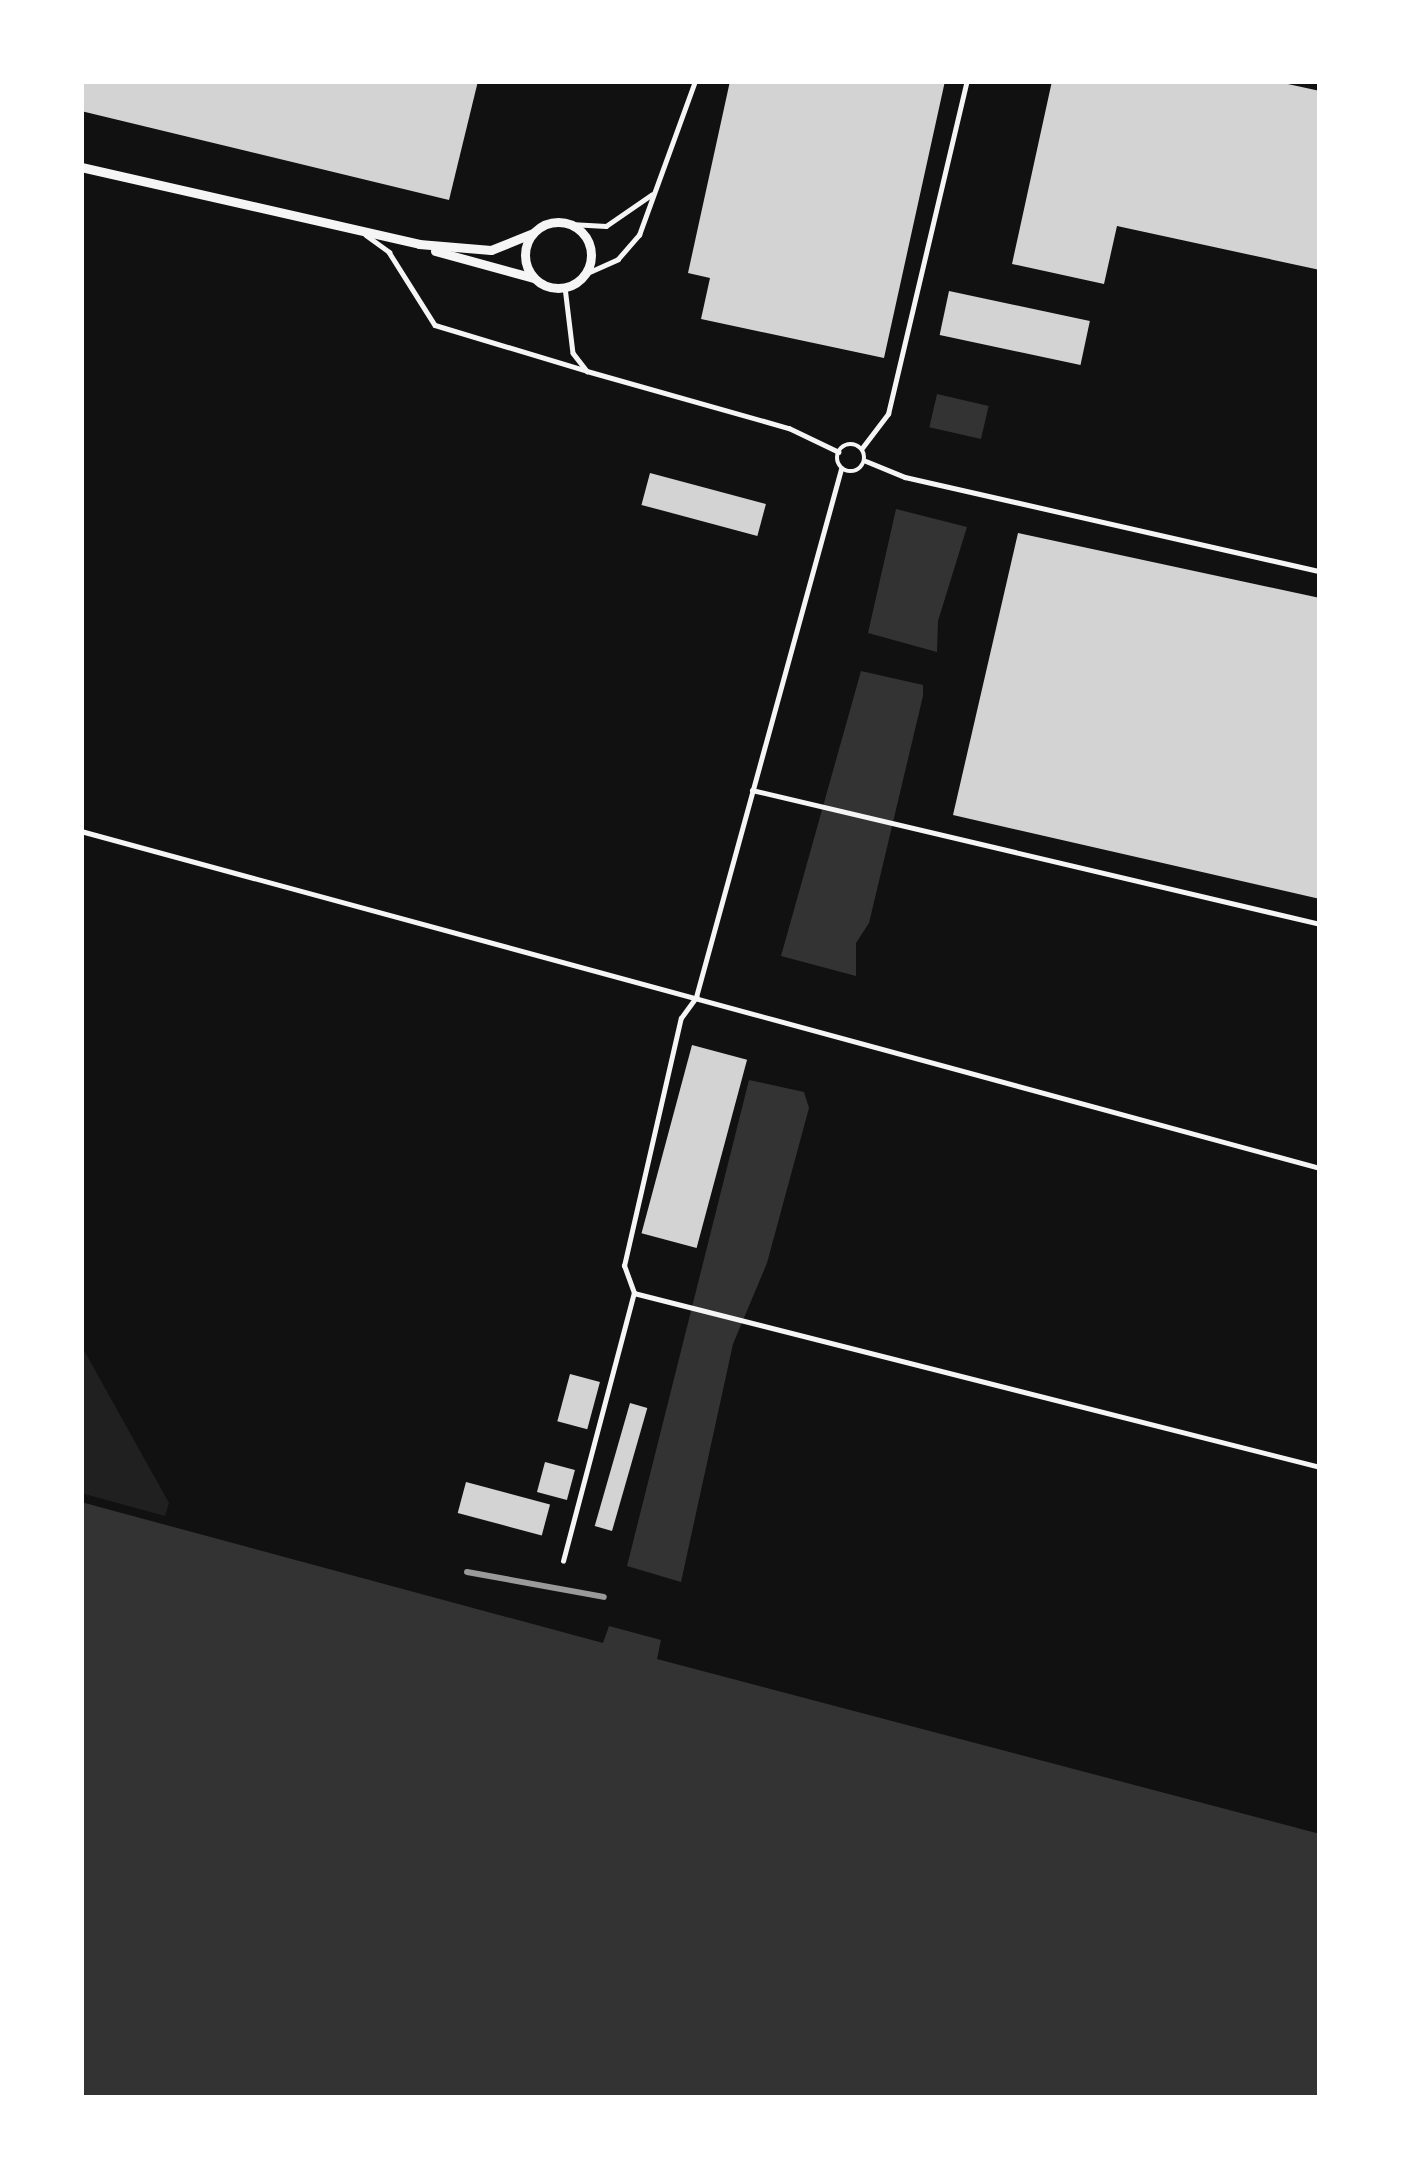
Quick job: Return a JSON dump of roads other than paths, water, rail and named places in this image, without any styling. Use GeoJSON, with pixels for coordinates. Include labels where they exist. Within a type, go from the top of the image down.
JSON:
{"type":"FeatureCollection","features":[{"type":"Feature","properties":{"kind":"street"},"geometry":{"type":"LineString","coordinates":[[81,166],[419,244],[565,287],[585,274],[590,245],[570,224],[550,223],[491,250],[419,244]]}},
{"type":"Feature","properties":{"kind":"street"},"geometry":{"type":"LineString","coordinates":[[533,233],[525,260],[539,282]]}},
{"type":"Feature","properties":{"kind":"lane"},"geometry":{"type":"LineString","coordinates":[[585,274],[630,249],[695,81]]}},
{"type":"Feature","properties":{"kind":"lane"},"geometry":{"type":"LineString","coordinates":[[862,448],[888,414],[967,81]]}},
{"type":"Feature","properties":{"kind":"lane"},"geometry":{"type":"LineString","coordinates":[[570,224],[606,226],[650,195]]}},
{"type":"Feature","properties":{"kind":"lane"},"geometry":{"type":"LineString","coordinates":[[344,227],[389,252],[427,316],[447,332],[789,428],[838,452]]}},
{"type":"Feature","properties":{"kind":"lane"},"geometry":{"type":"LineString","coordinates":[[565,287],[574,353],[587,371]]}},
{"type":"Feature","properties":{"kind":"lane"},"geometry":{"type":"LineString","coordinates":[[838,452],[849,444],[862,448]]}},
{"type":"Feature","properties":{"kind":"lane"},"geometry":{"type":"LineString","coordinates":[[862,448],[866,460],[905,477],[1320,571]]}},
{"type":"Feature","properties":{"kind":"lane"},"geometry":{"type":"LineString","coordinates":[[563,1561],[634,1293],[624,1266],[681,1018],[696,997],[841,469],[838,452]]}},
{"type":"Feature","properties":{"kind":"lane"},"geometry":{"type":"LineString","coordinates":[[841,469],[854,473],[866,460]]}},
{"type":"Feature","properties":{"kind":"lane"},"geometry":{"type":"LineString","coordinates":[[752,790],[908,831],[1320,924]]}},
{"type":"Feature","properties":{"kind":"lane"},"geometry":{"type":"LineString","coordinates":[[81,831],[1320,1168]]}},
{"type":"Feature","properties":{"kind":"lane"},"geometry":{"type":"LineString","coordinates":[[634,1293],[1320,1467]]}},
{"type":"Feature","properties":{"kind":"railway"},"geometry":{"type":"LineString","coordinates":[[467,1572],[604,1597]]}}]}
